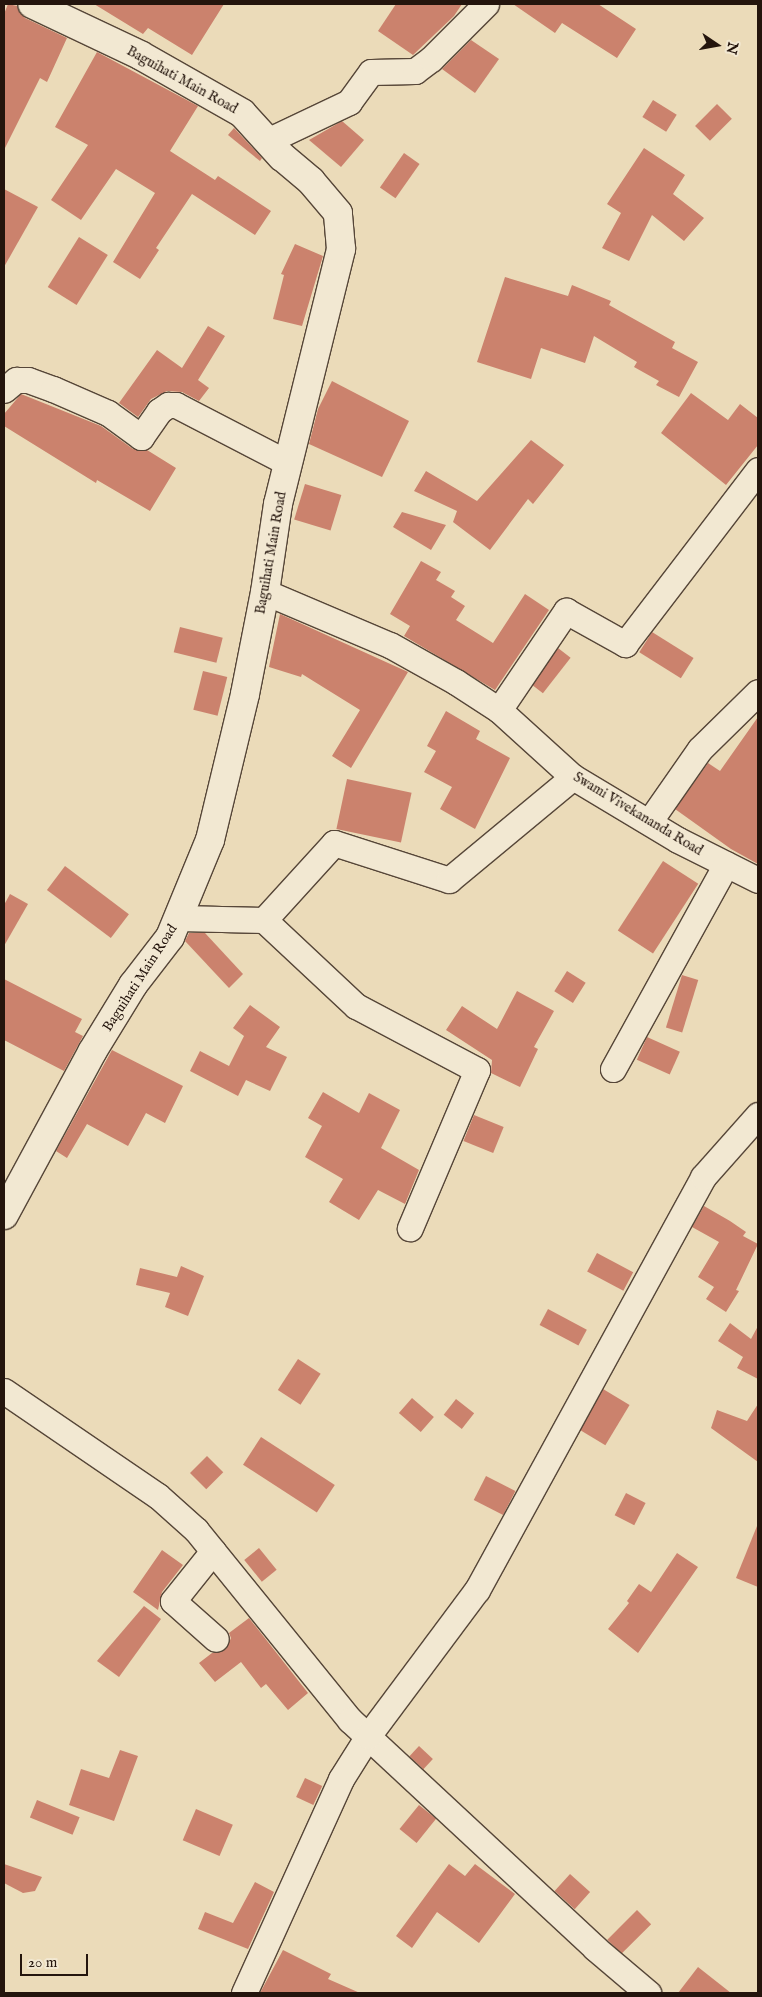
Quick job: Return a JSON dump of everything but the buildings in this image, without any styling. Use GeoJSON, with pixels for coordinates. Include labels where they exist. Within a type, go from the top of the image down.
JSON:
{"type":"FeatureCollection","features":[{"type":"Feature","properties":{"kind":"street","name":"Baguihati Main Road"},"geometry":{"type":"LineString","coordinates":[[4,1215],[92,1052],[133,984],[170,937],[210,840],[265,592],[278,504],[340,250],[338,213],[311,181],[267,141],[242,113],[140,55],[32,4]]}},
{"type":"Feature","properties":{"kind":"street"},"geometry":{"type":"LineString","coordinates":[[267,141],[349,102],[371,72],[415,71],[431,59],[486,4]]}},
{"type":"Feature","properties":{"kind":"street"},"geometry":{"type":"LineString","coordinates":[[4,390],[16,380],[28,380],[108,413],[141,437],[159,411],[168,405],[176,405],[288,463]]}},
{"type":"Feature","properties":{"kind":"street"},"geometry":{"type":"LineString","coordinates":[[499,710],[566,611],[625,644],[758,470]]}},
{"type":"Feature","properties":{"kind":"street","name":"Swami Vivekananda Road"},"geometry":{"type":"LineString","coordinates":[[265,592],[390,645],[499,710],[574,777],[649,822],[758,880]]}},
{"type":"Feature","properties":{"kind":"street"},"geometry":{"type":"LineString","coordinates":[[649,822],[700,750],[758,692]]}},
{"type":"Feature","properties":{"kind":"street"},"geometry":{"type":"LineString","coordinates":[[264,920],[334,843],[449,880],[574,777]]}},
{"type":"Feature","properties":{"kind":"street"},"geometry":{"type":"LineString","coordinates":[[613,1069],[726,864]]}},
{"type":"Feature","properties":{"kind":"street"},"geometry":{"type":"LineString","coordinates":[[179,918],[264,920],[356,1006],[477,1070],[410,1228]]}},
{"type":"Feature","properties":{"kind":"street"},"geometry":{"type":"LineString","coordinates":[[244,1993],[341,1779],[368,1736],[477,1590],[703,1177],[758,1115]]}},
{"type":"Feature","properties":{"kind":"street"},"geometry":{"type":"LineString","coordinates":[[4,1391],[158,1496],[196,1530],[350,1720],[588,1942],[648,1993]]}},
{"type":"Feature","properties":{"kind":"street"},"geometry":{"type":"LineString","coordinates":[[213,1551],[174,1601],[216,1639]]}}]}
